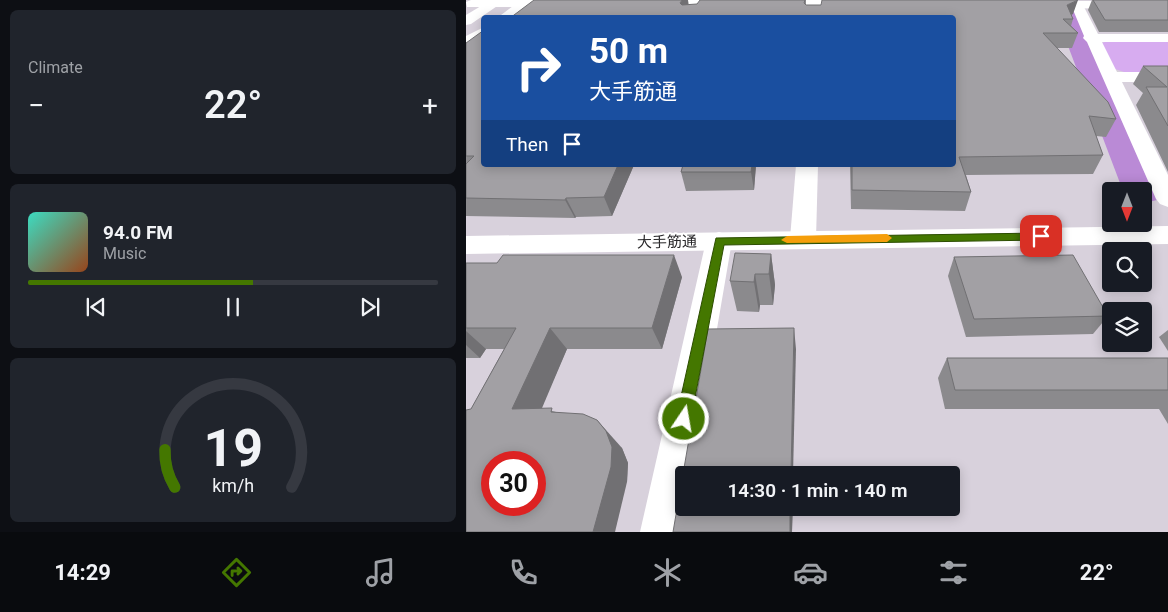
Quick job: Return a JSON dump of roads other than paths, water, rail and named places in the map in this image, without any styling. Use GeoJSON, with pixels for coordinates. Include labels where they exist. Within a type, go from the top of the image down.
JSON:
{"type":"FeatureCollection","features":[{"type":"Feature","properties":{"kind":"main road"},"geometry":{"type":"LineString","coordinates":[[470,6],[487,0]]}},
{"type":"Feature","properties":{"kind":"main road"},"geometry":{"type":"LineString","coordinates":[[466,21],[500,0]]}},
{"type":"Feature","properties":{"kind":"main road"},"geometry":{"type":"LineString","coordinates":[[492,15],[514,0]]}},
{"type":"Feature","properties":{"kind":"main road"},"geometry":{"type":"LineString","coordinates":[[470,6],[530,1],[572,2]]}},
{"type":"Feature","properties":{"kind":"main road"},"geometry":{"type":"LineString","coordinates":[[508,15],[530,1]]}},
{"type":"Feature","properties":{"kind":"main road"},"geometry":{"type":"LineString","coordinates":[[514,15],[530,1]]}},
{"type":"Feature","properties":{"kind":"main road"},"geometry":{"type":"LineString","coordinates":[[693,15],[700,1]]}},
{"type":"Feature","properties":{"kind":"main road"},"geometry":{"type":"LineString","coordinates":[[641,2],[776,1],[873,3]]}},
{"type":"Feature","properties":{"kind":"main road"},"geometry":{"type":"LineString","coordinates":[[813,15],[814,2]]}},
{"type":"Feature","properties":{"kind":"main road"},"geometry":{"type":"LineString","coordinates":[[1025,5],[1168,5]]}},
{"type":"Feature","properties":{"kind":"main road"},"geometry":{"type":"LineString","coordinates":[[1073,5],[1111,77],[1168,199]]}},
{"type":"Feature","properties":{"kind":"main road"},"geometry":{"type":"LineString","coordinates":[[466,31],[481,22]]}},
{"type":"Feature","properties":{"kind":"main road"},"geometry":{"type":"LineString","coordinates":[[466,42],[481,33]]}},
{"type":"Feature","properties":{"kind":"main road"},"geometry":{"type":"LineString","coordinates":[[1090,38],[1168,38]]}},
{"type":"Feature","properties":{"kind":"main road"},"geometry":{"type":"LineString","coordinates":[[466,50],[481,39]]}},
{"type":"Feature","properties":{"kind":"main road"},"geometry":{"type":"LineString","coordinates":[[1111,77],[1168,77]]}},
{"type":"Feature","properties":{"kind":"main road"},"geometry":{"type":"LineString","coordinates":[[803,239],[807,167]]}},
{"type":"Feature","properties":{"kind":"main road","name":"大手筋通"},"geometry":{"type":"LineString","coordinates":[[466,245],[803,239],[1165,239]]}},
{"type":"Feature","properties":{"kind":"main road"},"geometry":{"type":"LineString","coordinates":[[661,532],[720,241]]}},
{"type":"Feature","properties":{"kind":"waterway"},"geometry":{"type":"LineString","coordinates":[[1057,0],[1064,8],[1139,182]]}}]}
